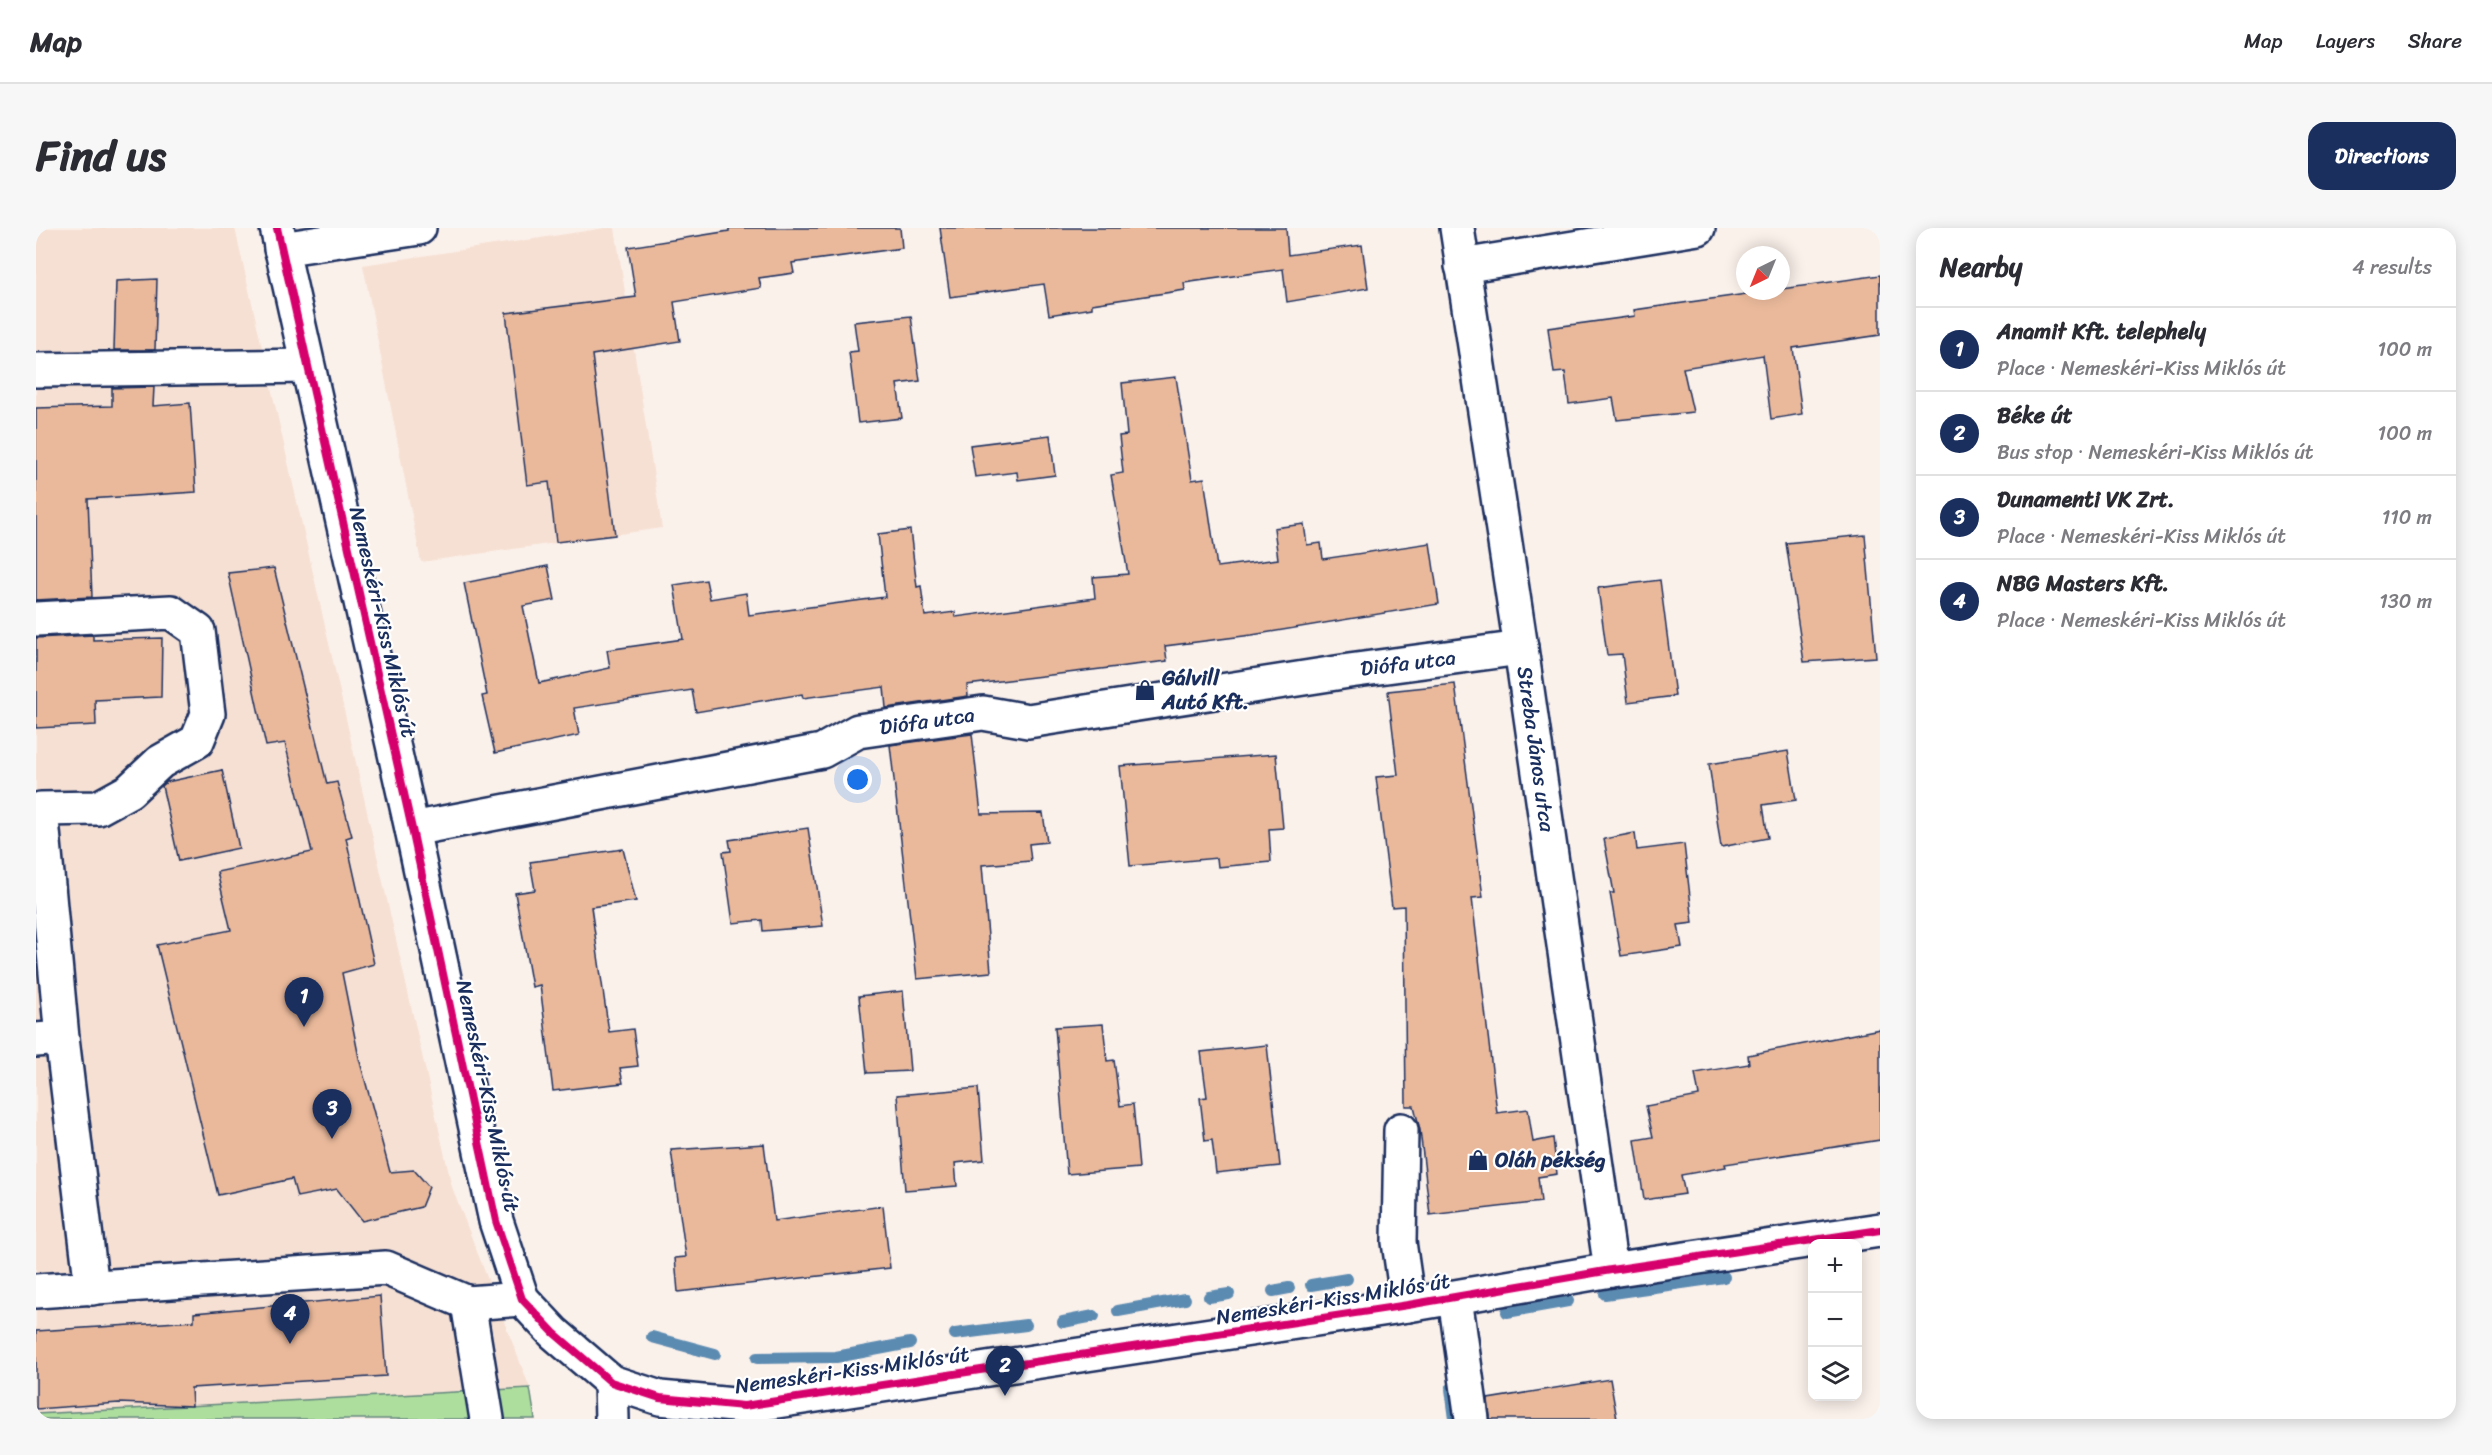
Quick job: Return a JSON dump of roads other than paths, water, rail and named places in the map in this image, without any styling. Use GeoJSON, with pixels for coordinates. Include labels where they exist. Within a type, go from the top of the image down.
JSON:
{"type":"FeatureCollection","features":[{"type":"Feature","properties":{"kind":"street"},"geometry":{"type":"LineString","coordinates":[[279,238],[419,228]]}},
{"type":"Feature","properties":{"kind":"street","name":"Streba János utca"},"geometry":{"type":"LineString","coordinates":[[1457,228],[1521,648],[1611,1270]]}},
{"type":"Feature","properties":{"kind":"street"},"geometry":{"type":"LineString","coordinates":[[1462,266],[1698,228]]}},
{"type":"Feature","properties":{"kind":"street","name":"Nemeskéri-Kiss Miklós út"},"geometry":{"type":"LineString","coordinates":[[279,238],[412,829],[496,1221],[522,1299],[554,1333],[611,1382],[660,1398],[744,1406],[1455,1298],[1611,1270],[1880,1230]]}},
{"type":"Feature","properties":{"kind":"street"},"geometry":{"type":"LineString","coordinates":[[36,370],[307,366]]}},
{"type":"Feature","properties":{"kind":"street"},"geometry":{"type":"LineString","coordinates":[[36,618],[171,612],[198,631],[208,714],[197,741],[160,762],[129,791],[98,808],[38,809],[49,1039],[92,1288]]}},
{"type":"Feature","properties":{"kind":"street","name":"Diófa utca"},"geometry":{"type":"LineString","coordinates":[[412,829],[822,752],[858,731],[983,713],[1028,721],[1349,671],[1521,648]]}},
{"type":"Feature","properties":{"kind":"street"},"geometry":{"type":"LineString","coordinates":[[1401,1130],[1399,1242],[1408,1305]]}},
{"type":"Feature","properties":{"kind":"street"},"geometry":{"type":"LineString","coordinates":[[36,1291],[386,1268],[468,1303],[522,1299]]}},
{"type":"Feature","properties":{"kind":"street"},"geometry":{"type":"LineString","coordinates":[[1455,1298],[1472,1419]]}},
{"type":"Feature","properties":{"kind":"street"},"geometry":{"type":"LineString","coordinates":[[468,1303],[488,1419]]}},
{"type":"Feature","properties":{"kind":"street"},"geometry":{"type":"LineString","coordinates":[[611,1382],[612,1419]]}},
{"type":"Feature","properties":{"kind":"waterway"},"geometry":{"type":"LineString","coordinates":[[1605,1294],[1724,1277]]}},
{"type":"Feature","properties":{"kind":"waterway"},"geometry":{"type":"LineString","coordinates":[[1311,1285],[1347,1279]]}},
{"type":"Feature","properties":{"kind":"waterway"},"geometry":{"type":"LineString","coordinates":[[1273,1291],[1289,1288]]}},
{"type":"Feature","properties":{"kind":"waterway"},"geometry":{"type":"LineString","coordinates":[[1209,1297],[1229,1294]]}},
{"type":"Feature","properties":{"kind":"waterway"},"geometry":{"type":"LineString","coordinates":[[1118,1311],[1185,1299]]}},
{"type":"Feature","properties":{"kind":"waterway"},"geometry":{"type":"LineString","coordinates":[[1507,1312],[1568,1301]]}},
{"type":"Feature","properties":{"kind":"waterway"},"geometry":{"type":"LineString","coordinates":[[1063,1322],[1094,1316]]}},
{"type":"Feature","properties":{"kind":"waterway"},"geometry":{"type":"LineString","coordinates":[[955,1334],[1026,1325]]}},
{"type":"Feature","properties":{"kind":"waterway"},"geometry":{"type":"LineString","coordinates":[[652,1337],[715,1354]]}},
{"type":"Feature","properties":{"kind":"waterway"},"geometry":{"type":"LineString","coordinates":[[757,1358],[836,1357],[910,1343]]}},
{"type":"Feature","properties":{"kind":"waterway"},"geometry":{"type":"LineString","coordinates":[[1451,1389],[1455,1419]]}},
{"type":"Feature","properties":{"kind":"place","name":"Gálvill Autó Kft."},"geometry":{"type":"Point","coordinates":[1145,690]}},
{"type":"Feature","properties":{"kind":"place","name":"Anamit Kft. telephely"},"geometry":{"type":"Point","coordinates":[304,1027]}},
{"type":"Feature","properties":{"kind":"place","name":"Dunamenti VK Zrt."},"geometry":{"type":"Point","coordinates":[332,1139]}},
{"type":"Feature","properties":{"kind":"place","name":"Oláh pékség"},"geometry":{"type":"Point","coordinates":[1478,1160]}},
{"type":"Feature","properties":{"kind":"place","name":"NBG Masters Kft."},"geometry":{"type":"Point","coordinates":[290,1344]}},
{"type":"Feature","properties":{"kind":"place","name":"Béke út"},"geometry":{"type":"Point","coordinates":[1005,1396]}}]}
